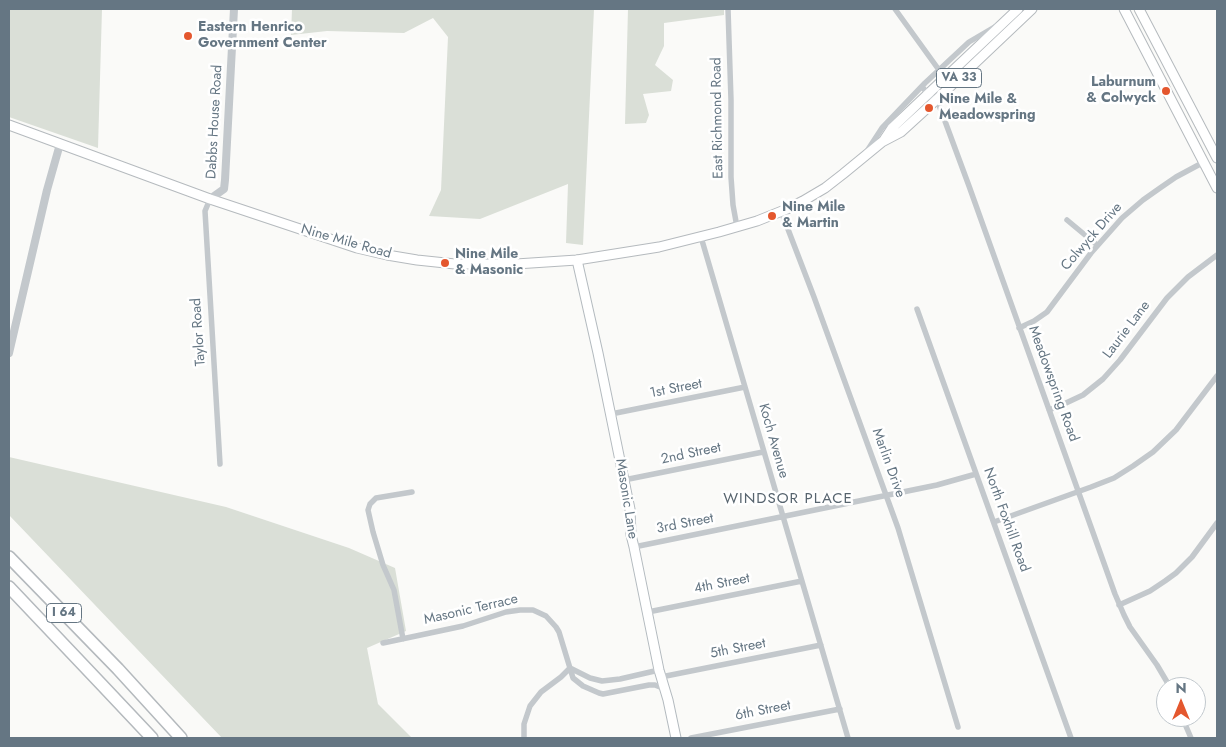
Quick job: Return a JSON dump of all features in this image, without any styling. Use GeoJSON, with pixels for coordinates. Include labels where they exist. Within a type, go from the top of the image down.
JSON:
{"type":"FeatureCollection","features":[{"type":"Feature","properties":{"kind":"highway","name":"I 64"},"geometry":{"type":"LineString","coordinates":[[9,556],[182,738]]}},
{"type":"Feature","properties":{"kind":"highway","name":"I 64"},"geometry":{"type":"LineString","coordinates":[[9,587],[152,738]]}},
{"type":"Feature","properties":{"kind":"main road","name":"Nine Mile Road"},"geometry":{"type":"LineString","coordinates":[[9,125],[210,200],[343,244],[387,255],[445,263],[473,264],[524,264],[577,260],[659,247],[737,227],[781,211],[825,188],[882,142],[901,132],[932,97],[1018,9]]}},
{"type":"Feature","properties":{"kind":"main road","name":"Nine Mile Road"},"geometry":{"type":"LineString","coordinates":[[932,97],[1032,9]]}},
{"type":"Feature","properties":{"kind":"main road"},"geometry":{"type":"LineString","coordinates":[[1124,9],[1217,188]]}},
{"type":"Feature","properties":{"kind":"main road"},"geometry":{"type":"LineString","coordinates":[[1139,9],[1217,156]]}},
{"type":"Feature","properties":{"kind":"main road"},"geometry":{"type":"LineString","coordinates":[[1142,45],[1150,49],[1156,59],[1161,62],[1167,61]]}},
{"type":"Feature","properties":{"kind":"main road","name":"Masonic Lane"},"geometry":{"type":"LineString","coordinates":[[577,260],[630,509],[631,535],[660,674],[676,738]]}},
{"type":"Feature","properties":{"kind":"street","name":"Dabbs House Road"},"geometry":{"type":"LineString","coordinates":[[210,200],[224,189],[226,180],[234,9]]}},
{"type":"Feature","properties":{"kind":"street","name":"East Richmond Road"},"geometry":{"type":"LineString","coordinates":[[728,9],[731,172],[733,205],[737,227]]}},
{"type":"Feature","properties":{"kind":"street"},"geometry":{"type":"LineString","coordinates":[[895,9],[939,70]]}},
{"type":"Feature","properties":{"kind":"street"},"geometry":{"type":"LineString","coordinates":[[863,159],[882,128],[939,70],[976,37],[1004,22]]}},
{"type":"Feature","properties":{"kind":"street","name":"Meadowspring Road"},"geometry":{"type":"LineString","coordinates":[[922,87],[939,106],[1119,605],[1130,627],[1164,677]]}},
{"type":"Feature","properties":{"kind":"street"},"geometry":{"type":"LineString","coordinates":[[9,353],[47,190],[60,144]]}},
{"type":"Feature","properties":{"kind":"street","name":"Colwyck Drive"},"geometry":{"type":"LineString","coordinates":[[1019,328],[1034,322],[1047,312],[1097,245],[1122,218],[1143,200],[1176,177],[1217,156]]}},
{"type":"Feature","properties":{"kind":"street","name":"Taylor Road"},"geometry":{"type":"LineString","coordinates":[[210,200],[205,211],[220,464]]}},
{"type":"Feature","properties":{"kind":"street","name":"Marlin Drive"},"geometry":{"type":"LineString","coordinates":[[781,211],[887,495],[912,570],[958,727]]}},
{"type":"Feature","properties":{"kind":"street"},"geometry":{"type":"LineString","coordinates":[[1068,220],[1097,245]]}},
{"type":"Feature","properties":{"kind":"street","name":"Koch Avenue"},"geometry":{"type":"LineString","coordinates":[[701,237],[848,738]]}},
{"type":"Feature","properties":{"kind":"street","name":"Laurie Lane"},"geometry":{"type":"LineString","coordinates":[[1049,410],[1083,395],[1103,379],[1171,294],[1188,277],[1217,255]]}},
{"type":"Feature","properties":{"kind":"street","name":"North Foxhill Road"},"geometry":{"type":"LineString","coordinates":[[917,309],[1071,738]]}},
{"type":"Feature","properties":{"kind":"street"},"geometry":{"type":"LineString","coordinates":[[994,522],[1078,492],[1124,472],[1153,452],[1176,430],[1217,376]]}},
{"type":"Feature","properties":{"kind":"street","name":"1st Street"},"geometry":{"type":"LineString","coordinates":[[611,414],[745,387]]}},
{"type":"Feature","properties":{"kind":"street","name":"2nd Street"},"geometry":{"type":"LineString","coordinates":[[624,480],[763,452]]}},
{"type":"Feature","properties":{"kind":"street","name":"3rd Street"},"geometry":{"type":"LineString","coordinates":[[634,548],[937,485],[976,474]]}},
{"type":"Feature","properties":{"kind":"street"},"geometry":{"type":"LineString","coordinates":[[403,639],[394,590],[380,557],[368,510],[370,504],[376,498],[412,492]]}},
{"type":"Feature","properties":{"kind":"street"},"geometry":{"type":"LineString","coordinates":[[1119,605],[1150,591],[1171,577],[1192,557],[1217,523]]}},
{"type":"Feature","properties":{"kind":"street","name":"4th Street"},"geometry":{"type":"LineString","coordinates":[[648,612],[802,581]]}},
{"type":"Feature","properties":{"kind":"street","name":"Masonic Terrace"},"geometry":{"type":"LineString","coordinates":[[383,643],[463,626],[506,612],[533,610],[546,616],[556,627],[573,678],[583,686],[599,694],[608,694],[649,685],[665,689]]}},
{"type":"Feature","properties":{"kind":"street","name":"5th Street"},"geometry":{"type":"LineString","coordinates":[[660,674],[821,645]]}},
{"type":"Feature","properties":{"kind":"street"},"geometry":{"type":"LineString","coordinates":[[524,738],[524,724],[530,706],[541,692],[570,668],[590,678],[602,680],[660,674]]}},
{"type":"Feature","properties":{"kind":"street","name":"6th Street"},"geometry":{"type":"LineString","coordinates":[[691,738],[840,709]]}},
{"type":"Feature","properties":{"kind":"shaded area"},"geometry":{"type":"Polygon","coordinates":[[[9,9],[102,9],[98,148],[9,117],[9,9]]]}},
{"type":"Feature","properties":{"kind":"shaded area"},"geometry":{"type":"Polygon","coordinates":[[[292,9],[594,9],[583,245],[566,243],[568,184],[480,219],[429,216],[441,190],[448,37],[433,18],[404,33],[327,31],[291,35],[292,9]]]}},
{"type":"Feature","properties":{"kind":"shaded area"},"geometry":{"type":"Polygon","coordinates":[[[628,9],[724,9],[724,15],[664,23],[664,46],[655,65],[673,80],[671,91],[643,94],[649,115],[646,123],[625,124],[628,9]]]}},
{"type":"Feature","properties":{"kind":"shaded area"},"geometry":{"type":"Polygon","coordinates":[[[9,457],[226,507],[349,548],[395,568],[406,631],[367,648],[378,704],[412,738],[222,738],[9,515],[9,457]]]}},
{"type":"Feature","properties":{"kind":"place","name":"Eastern Henrico Government Center"},"geometry":{"type":"Point","coordinates":[188,36]}},
{"type":"Feature","properties":{"kind":"place","name":"Laburnum & Colwyck"},"geometry":{"type":"Point","coordinates":[1166,91]}},
{"type":"Feature","properties":{"kind":"place","name":"Nine Mile & Meadowspring"},"geometry":{"type":"Point","coordinates":[929,108]}},
{"type":"Feature","properties":{"kind":"place","name":"Nine Mile & Martin"},"geometry":{"type":"Point","coordinates":[772,216]}},
{"type":"Feature","properties":{"kind":"place","name":"Nine Mile & Masonic"},"geometry":{"type":"Point","coordinates":[445,263]}},
{"type":"Feature","properties":{"kind":"district","name":"WINDSOR PLACE"},"geometry":{"type":"Point","coordinates":[788,499]}}]}
